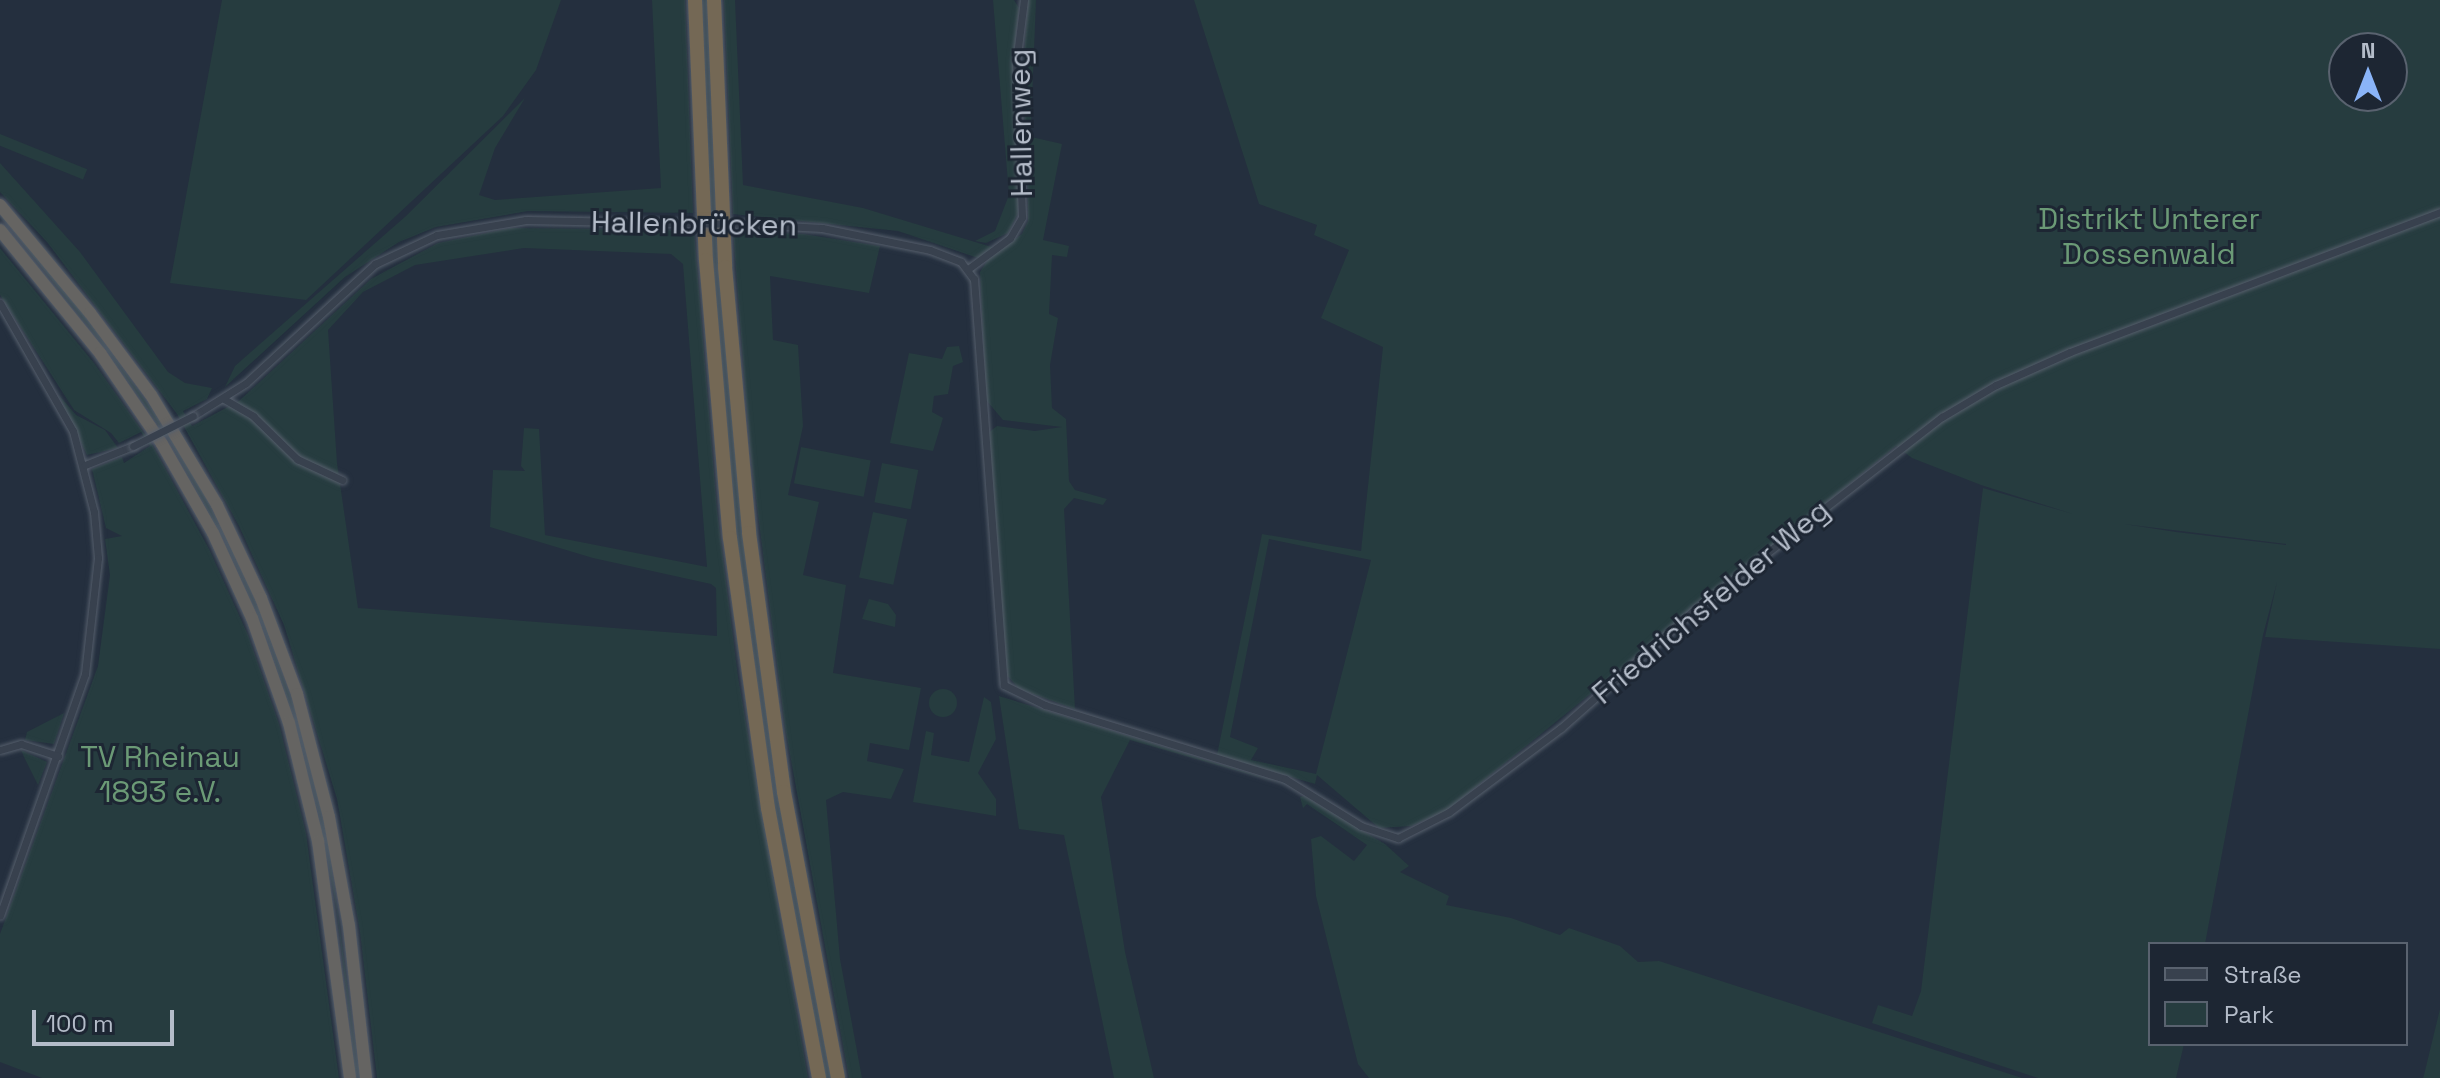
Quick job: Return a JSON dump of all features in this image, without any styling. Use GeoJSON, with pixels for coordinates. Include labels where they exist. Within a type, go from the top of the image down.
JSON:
{"type":"FeatureCollection","features":[{"type":"Feature","properties":{"kind":"highway"},"geometry":{"type":"LineString","coordinates":[[695,0],[707,275],[730,538],[768,808],[819,1078]]}},
{"type":"Feature","properties":{"kind":"highway"},"geometry":{"type":"LineString","coordinates":[[714,0],[727,298],[748,520],[784,792],[838,1078]]}},
{"type":"Feature","properties":{"kind":"highway"},"geometry":{"type":"LineString","coordinates":[[0,205],[151,395],[217,505],[261,598],[297,694],[329,817],[349,926],[366,1078]]}},
{"type":"Feature","properties":{"kind":"highway"},"geometry":{"type":"LineString","coordinates":[[0,230],[91,341],[162,444],[213,533],[252,618],[289,723],[318,841],[350,1078]]}},
{"type":"Feature","properties":{"kind":"street","name":"Hallenweg"},"geometry":{"type":"LineString","coordinates":[[968,269],[1010,238],[1022,217],[1016,63],[1024,0]]}},
{"type":"Feature","properties":{"kind":"street","name":"Friedrichsfelder Weg"},"geometry":{"type":"LineString","coordinates":[[968,269],[976,291],[999,669],[1004,685],[1045,705],[1274,775],[1378,834],[1408,835],[1449,812],[1561,728],[1695,609],[1942,417],[1996,385],[2070,352],[2440,212]]}},
{"type":"Feature","properties":{"kind":"street","name":"Hallenbrücken"},"geometry":{"type":"LineString","coordinates":[[85,465],[133,446],[224,399],[375,264],[437,235],[526,220],[748,224],[860,234],[949,255],[968,269]]}},
{"type":"Feature","properties":{"kind":"street"},"geometry":{"type":"LineString","coordinates":[[0,303],[54,391],[85,465],[96,523],[96,612],[85,674],[0,915]]}},
{"type":"Feature","properties":{"kind":"street"},"geometry":{"type":"LineString","coordinates":[[224,399],[273,434],[297,459],[342,480]]}},
{"type":"Feature","properties":{"kind":"street"},"geometry":{"type":"LineString","coordinates":[[0,750],[21,744],[58,756]]}},
{"type":"Feature","properties":{"kind":"green space"},"geometry":{"type":"Polygon","coordinates":[[[222,0],[561,0],[536,70],[503,116],[306,300],[170,283],[222,0]]]}},
{"type":"Feature","properties":{"kind":"green space"},"geometry":{"type":"Polygon","coordinates":[[[652,0],[685,0],[693,213],[528,211],[436,227],[399,242],[345,277],[225,387],[235,366],[406,216],[525,98],[495,148],[479,195],[495,200],[661,188],[652,0]]]}},
{"type":"Feature","properties":{"kind":"green space"},"geometry":{"type":"Polygon","coordinates":[[[701,0],[707,0],[717,252],[743,541],[785,836],[831,1078],[825,1078],[774,801],[737,539],[709,217],[701,0]]]}},
{"type":"Feature","properties":{"kind":"green space"},"geometry":{"type":"Polygon","coordinates":[[[724,0],[735,0],[743,185],[863,208],[995,248],[981,259],[898,231],[733,214],[724,0]]]}},
{"type":"Feature","properties":{"kind":"green space"},"geometry":{"type":"Polygon","coordinates":[[[993,0],[1014,0],[1019,8],[1013,62],[1020,209],[1008,233],[986,243],[975,241],[995,231],[1009,195],[993,0]]]}},
{"type":"Feature","properties":{"kind":"green space"},"geometry":{"type":"Polygon","coordinates":[[[1028,0],[1036,0],[1031,125],[1025,120],[1021,98],[1028,0]]]}},
{"type":"Feature","properties":{"kind":"green space","name":"Distrikt Unterer Dossenwald"},"geometry":{"type":"Polygon","coordinates":[[[1194,0],[2440,0],[2440,649],[2265,637],[2277,582],[2263,635],[2205,942],[2148,942],[2148,1046],[2184,1046],[2176,1078],[2038,1078],[1872,1023],[1878,1005],[1912,1016],[1921,991],[1983,488],[2073,514],[1981,485],[1912,458],[1896,446],[1446,811],[1411,826],[1379,828],[1317,775],[1315,784],[1217,755],[1262,534],[1361,551],[1383,347],[1321,318],[1349,250],[1314,235],[1317,225],[1259,204],[1194,0]],[[2124,524],[2176,532],[2286,544],[2124,524]],[[1269,539],[1230,737],[1258,748],[1251,760],[1316,774],[1371,560],[1269,539]]]}},
{"type":"Feature","properties":{"kind":"green space"},"geometry":{"type":"Polygon","coordinates":[[[0,134],[87,169],[83,179],[0,146],[0,134]]]}},
{"type":"Feature","properties":{"kind":"green space"},"geometry":{"type":"Polygon","coordinates":[[[1027,136],[1062,144],[1043,240],[1069,246],[1067,257],[1052,255],[1049,314],[1058,318],[1050,365],[1052,408],[1066,419],[1069,481],[1075,490],[1107,499],[1103,505],[1074,498],[1064,509],[1075,709],[1019,689],[1006,674],[988,433],[997,426],[1035,431],[1062,427],[1003,420],[986,400],[980,272],[989,258],[1022,234],[1028,221],[1027,136]]]}},
{"type":"Feature","properties":{"kind":"green space"},"geometry":{"type":"Polygon","coordinates":[[[0,163],[80,252],[168,372],[185,383],[212,388],[207,399],[183,411],[192,426],[239,401],[371,279],[438,243],[510,228],[694,230],[717,510],[738,677],[808,1078],[377,1078],[360,932],[337,799],[284,625],[239,526],[177,414],[47,242],[0,192],[0,163]],[[524,248],[415,265],[363,292],[328,330],[337,463],[358,608],[717,636],[716,588],[711,584],[593,558],[490,527],[493,470],[525,471],[521,466],[524,428],[539,429],[545,535],[707,567],[683,264],[671,254],[524,248]]]}},
{"type":"Feature","properties":{"kind":"green space"},"geometry":{"type":"Polygon","coordinates":[[[0,215],[78,306],[151,408],[202,489],[258,606],[299,720],[327,834],[360,1078],[356,1078],[337,911],[319,816],[295,721],[262,625],[224,540],[170,442],[105,348],[0,215]]]}},
{"type":"Feature","properties":{"kind":"green space"},"geometry":{"type":"Polygon","coordinates":[[[733,231],[803,234],[880,246],[869,293],[770,276],[773,340],[798,345],[803,426],[788,495],[819,502],[803,575],[846,585],[833,673],[921,688],[909,750],[870,743],[867,761],[904,769],[891,799],[843,792],[826,800],[840,959],[862,1078],[849,1078],[785,727],[750,451],[733,231]]]}},
{"type":"Feature","properties":{"kind":"green space","name":"TV Rheinau 1893 e.V."},"geometry":{"type":"Polygon","coordinates":[[[0,248],[94,363],[153,446],[209,549],[248,635],[279,724],[306,833],[339,1078],[42,1078],[0,1062],[0,934],[98,666],[110,575],[105,539],[122,536],[106,528],[92,469],[122,457],[124,463],[150,446],[141,432],[119,443],[111,433],[74,410],[0,295],[0,248]]]}},
{"type":"Feature","properties":{"kind":"green space"},"geometry":{"type":"Polygon","coordinates":[[[959,346],[963,362],[953,366],[948,394],[934,396],[932,412],[943,418],[933,451],[890,443],[909,353],[942,359],[947,347],[959,346]]]}},
{"type":"Feature","properties":{"kind":"green space"},"geometry":{"type":"Polygon","coordinates":[[[58,394],[76,415],[105,430],[118,448],[87,455],[58,394]]]}},
{"type":"Feature","properties":{"kind":"green space"},"geometry":{"type":"Polygon","coordinates":[[[801,447],[871,461],[864,497],[794,483],[801,447]]]}},
{"type":"Feature","properties":{"kind":"green space"},"geometry":{"type":"Polygon","coordinates":[[[882,463],[918,470],[911,509],[874,502],[882,463]]]}},
{"type":"Feature","properties":{"kind":"green space"},"geometry":{"type":"Polygon","coordinates":[[[873,512],[907,519],[893,585],[859,578],[873,512]]]}},
{"type":"Feature","properties":{"kind":"green space"},"geometry":{"type":"Polygon","coordinates":[[[869,599],[888,604],[896,615],[895,627],[862,619],[869,599]]]}},
{"type":"Feature","properties":{"kind":"green space"},"geometry":{"type":"Polygon","coordinates":[[[943,689],[953,693],[957,703],[953,713],[943,717],[933,713],[929,703],[933,693],[943,689]]]}},
{"type":"Feature","properties":{"kind":"green space"},"geometry":{"type":"Polygon","coordinates":[[[999,696],[1287,785],[1130,740],[1101,797],[1125,952],[1154,1078],[1114,1078],[1064,835],[1019,829],[999,696]]]}},
{"type":"Feature","properties":{"kind":"green space"},"geometry":{"type":"Polygon","coordinates":[[[984,697],[991,702],[996,739],[978,773],[996,799],[996,816],[913,802],[926,731],[934,733],[931,755],[969,762],[984,697]]]}},
{"type":"Feature","properties":{"kind":"green space"},"geometry":{"type":"Polygon","coordinates":[[[64,713],[54,744],[25,740],[27,732],[64,713]]]}},
{"type":"Feature","properties":{"kind":"green space"},"geometry":{"type":"Polygon","coordinates":[[[21,750],[47,762],[38,785],[24,757],[21,750]]]}},
{"type":"Feature","properties":{"kind":"green space"},"geometry":{"type":"Polygon","coordinates":[[[1304,796],[1385,844],[1409,866],[1400,872],[1449,896],[1446,905],[1511,918],[1560,935],[1569,928],[1620,946],[1638,962],[1659,961],[2022,1078],[1369,1078],[1358,1064],[1316,896],[1311,839],[1321,836],[1354,861],[1367,845],[1307,804],[1303,808],[1300,797],[1304,796]]]}},
{"type":"Feature","properties":{"kind":"green space"},"geometry":{"type":"Polygon","coordinates":[[[2440,1009],[2440,1078],[2423,1078],[2424,1075],[2440,1009]]]}}]}
